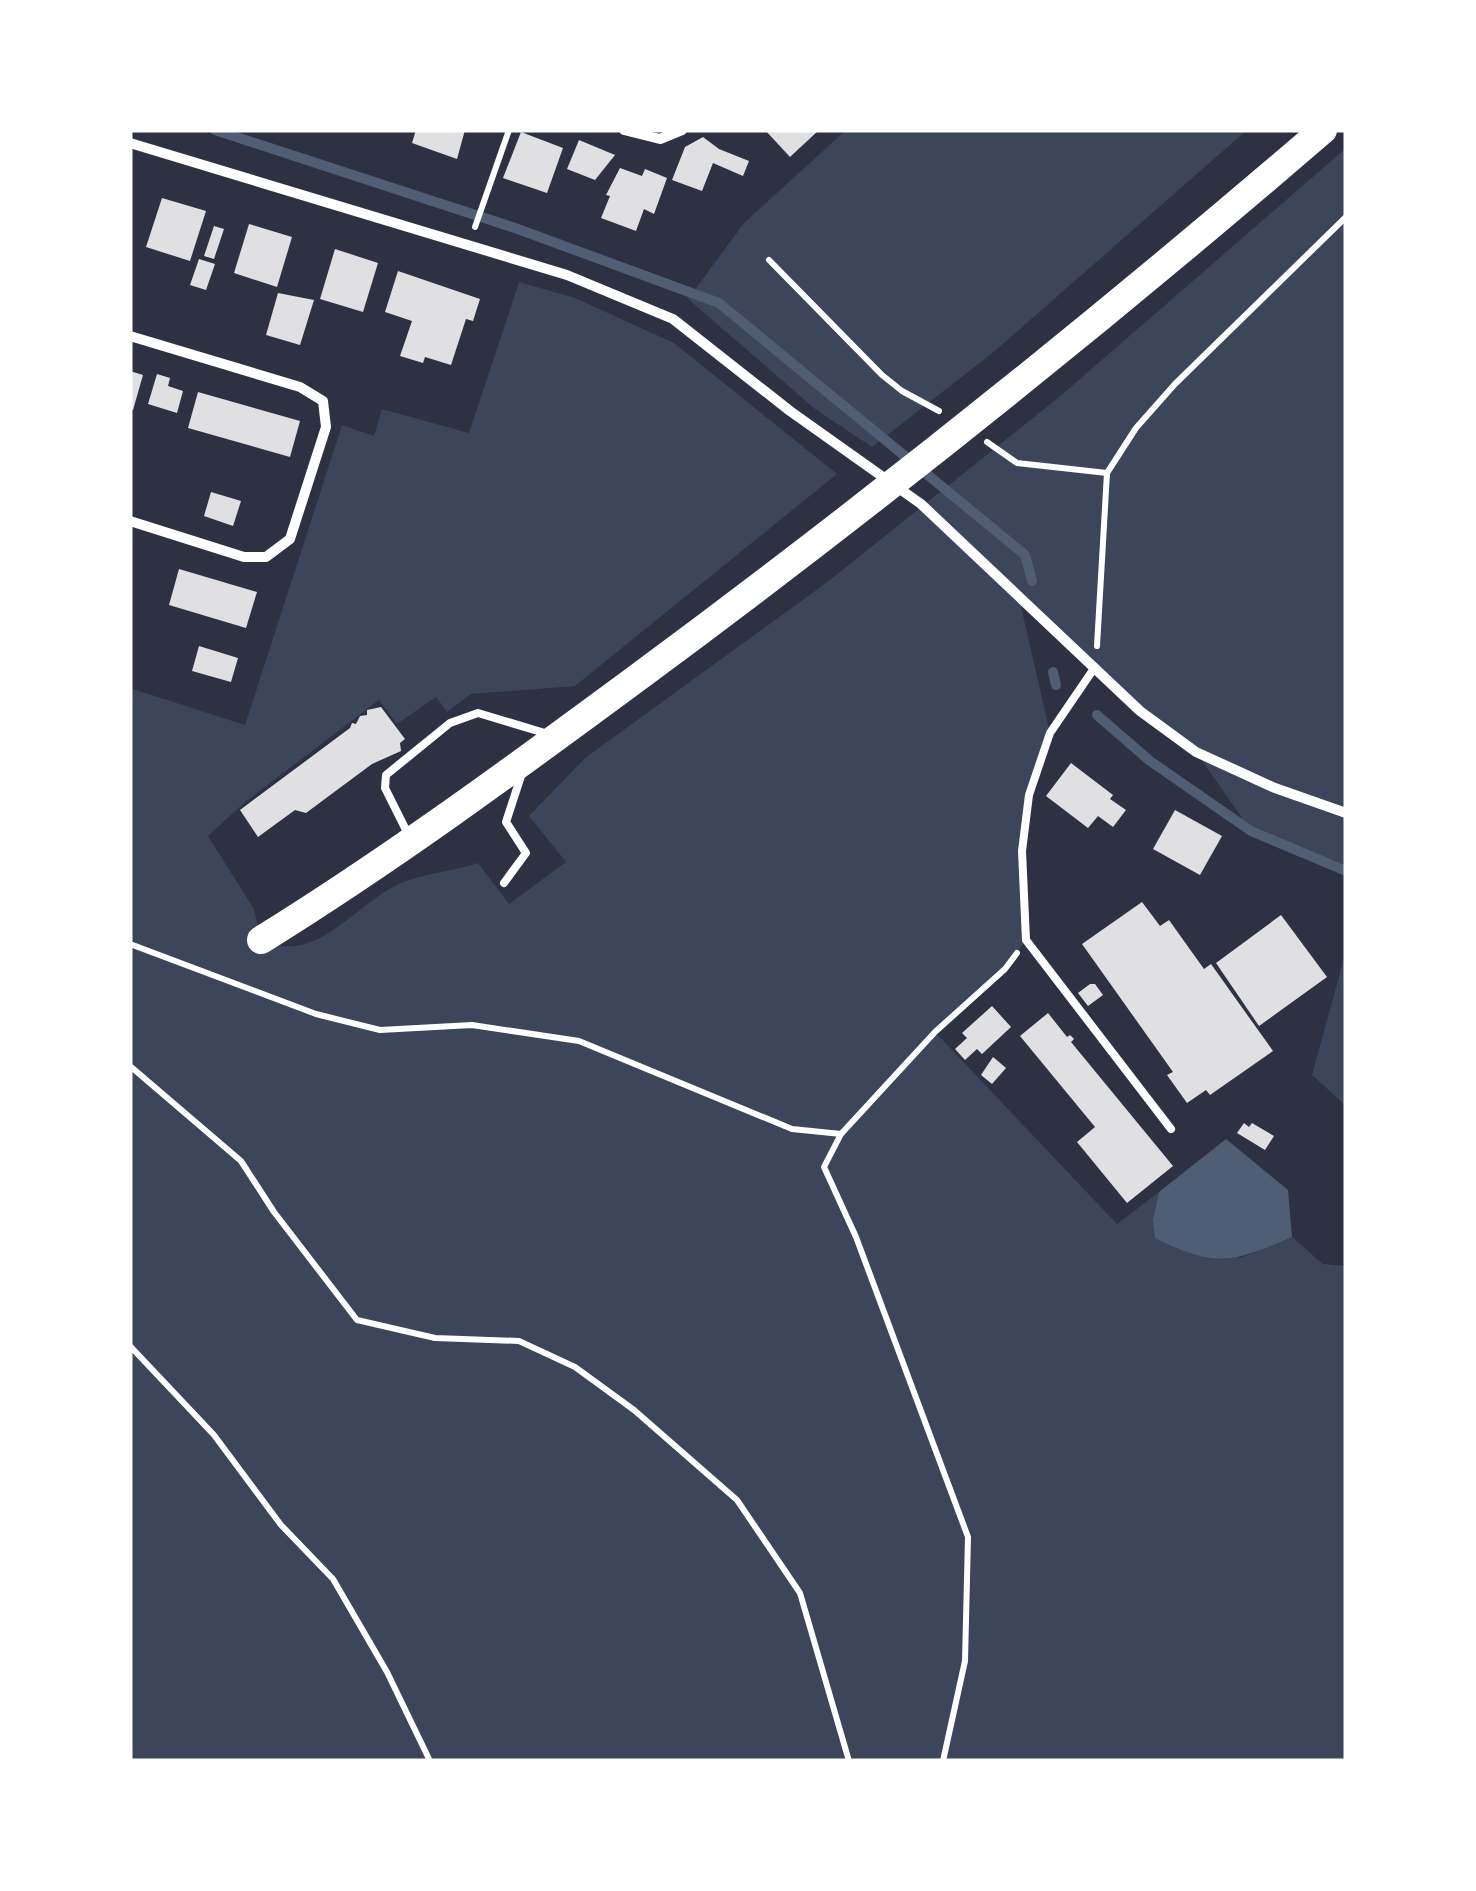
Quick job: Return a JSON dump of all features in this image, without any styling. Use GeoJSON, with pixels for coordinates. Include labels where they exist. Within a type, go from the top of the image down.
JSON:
{"type":"FeatureCollection","features":[{"type":"Feature","properties":{"kind":"highway"},"geometry":{"type":"LineString","coordinates":[[261,940],[412,842],[798,560],[1029,376],[1323,130]]}},
{"type":"Feature","properties":{"kind":"street"},"geometry":{"type":"LineString","coordinates":[[624,130],[660,139],[682,130]]}},
{"type":"Feature","properties":{"kind":"street"},"geometry":{"type":"LineString","coordinates":[[130,143],[566,275],[673,319],[803,421],[921,504],[1140,712],[1196,752],[1275,788],[1346,813]]}},
{"type":"Feature","properties":{"kind":"street"},"geometry":{"type":"LineString","coordinates":[[130,336],[300,387],[323,402],[326,427],[290,539],[278,550],[253,559],[130,521]]}},
{"type":"Feature","properties":{"kind":"lane"},"geometry":{"type":"LineString","coordinates":[[1095,667],[1050,733],[1029,795],[1022,852],[1026,940],[1171,1129]]}},
{"type":"Feature","properties":{"kind":"lane"},"geometry":{"type":"LineString","coordinates":[[412,842],[385,788],[386,775],[450,724],[478,712],[558,736]]}},
{"type":"Feature","properties":{"kind":"lane"},"geometry":{"type":"LineString","coordinates":[[504,883],[526,852],[506,822],[527,760]]}},
{"type":"Feature","properties":{"kind":"path"},"geometry":{"type":"LineString","coordinates":[[474,230],[509,130]]}},
{"type":"Feature","properties":{"kind":"path"},"geometry":{"type":"LineString","coordinates":[[1095,667],[1108,473],[1136,428],[1175,384],[1346,218]]}},
{"type":"Feature","properties":{"kind":"path"},"geometry":{"type":"LineString","coordinates":[[769,260],[882,375],[902,391],[948,415]]}},
{"type":"Feature","properties":{"kind":"path"},"geometry":{"type":"LineString","coordinates":[[975,434],[1016,462],[1108,473]]}},
{"type":"Feature","properties":{"kind":"path"},"geometry":{"type":"LineString","coordinates":[[943,1761],[965,1661],[968,1537],[856,1237],[824,1168],[841,1134],[935,1032],[1004,969],[1026,940]]}},
{"type":"Feature","properties":{"kind":"path"},"geometry":{"type":"LineString","coordinates":[[130,944],[316,1014],[380,1030],[472,1025],[579,1040],[792,1129],[841,1134]]}},
{"type":"Feature","properties":{"kind":"path"},"geometry":{"type":"LineString","coordinates":[[130,1066],[241,1162],[357,1320],[436,1338],[519,1341],[560,1361],[634,1410],[737,1500],[800,1593],[850,1761]]}},
{"type":"Feature","properties":{"kind":"path"},"geometry":{"type":"LineString","coordinates":[[130,1346],[214,1436],[282,1525],[332,1579],[387,1672],[430,1761]]}},
{"type":"Feature","properties":{"kind":"shaded area"},"geometry":{"type":"Polygon","coordinates":[[[846,130],[1247,130],[995,351],[872,447],[815,409],[688,299],[744,223],[846,130]]]}},
{"type":"Feature","properties":{"kind":"shaded area"},"geometry":{"type":"Polygon","coordinates":[[[1346,148],[1346,871],[1251,831],[1196,752],[1020,602],[1050,733],[1029,795],[1022,851],[1026,940],[1004,969],[935,1032],[1117,1224],[1159,1192],[1153,1219],[1240,1258],[1292,1237],[1323,1264],[1346,1266],[1346,1761],[130,1761],[130,688],[245,725],[342,425],[374,436],[382,409],[469,433],[519,282],[575,298],[674,343],[837,474],[575,686],[471,694],[447,712],[436,697],[397,724],[379,700],[244,803],[208,836],[254,909],[261,940],[281,946],[317,939],[401,883],[478,863],[509,904],[566,862],[529,816],[585,758],[826,583],[1058,398],[1346,148]]]}},
{"type":"Feature","properties":{"kind":"shaded area"},"geometry":{"type":"Polygon","coordinates":[[[1346,951],[1346,1106],[1312,1075],[1346,951]]]}},
{"type":"Feature","properties":{"kind":"shaded area"},"geometry":{"type":"Polygon","coordinates":[[[1226,1139],[1288,1190],[1292,1237],[1238,1257],[1224,1258],[1193,1254],[1155,1238],[1153,1219],[1159,1192],[1226,1139]]]}},
{"type":"Feature","properties":{"kind":"building"},"geometry":{"type":"Polygon","coordinates":[[[416,130],[465,130],[457,159],[412,143],[416,130]]]}},
{"type":"Feature","properties":{"kind":"building"},"geometry":{"type":"Polygon","coordinates":[[[765,130],[819,130],[790,157],[765,130]]]}},
{"type":"Feature","properties":{"kind":"building"},"geometry":{"type":"Polygon","coordinates":[[[521,132],[563,148],[547,193],[503,178],[521,132]]]}},
{"type":"Feature","properties":{"kind":"building"},"geometry":{"type":"Polygon","coordinates":[[[703,137],[719,149],[749,161],[743,176],[713,163],[702,191],[672,180],[685,147],[703,137]]]}},
{"type":"Feature","properties":{"kind":"building"},"geometry":{"type":"Polygon","coordinates":[[[579,140],[615,155],[595,180],[567,169],[579,140]]]}},
{"type":"Feature","properties":{"kind":"building"},"geometry":{"type":"Polygon","coordinates":[[[620,168],[642,176],[645,169],[667,178],[654,214],[644,209],[636,231],[601,218],[610,196],[606,195],[620,168]]]}},
{"type":"Feature","properties":{"kind":"building"},"geometry":{"type":"Polygon","coordinates":[[[162,198],[206,211],[190,261],[146,247],[162,198]]]}},
{"type":"Feature","properties":{"kind":"building"},"geometry":{"type":"Polygon","coordinates":[[[249,224],[292,237],[277,287],[234,273],[249,224]]]}},
{"type":"Feature","properties":{"kind":"building"},"geometry":{"type":"Polygon","coordinates":[[[214,226],[224,229],[214,259],[204,256],[214,226]]]}},
{"type":"Feature","properties":{"kind":"building"},"geometry":{"type":"Polygon","coordinates":[[[335,249],[378,263],[363,312],[320,299],[335,249]]]}},
{"type":"Feature","properties":{"kind":"building"},"geometry":{"type":"Polygon","coordinates":[[[199,259],[215,264],[206,290],[190,285],[199,259]]]}},
{"type":"Feature","properties":{"kind":"building"},"geometry":{"type":"Polygon","coordinates":[[[398,271],[480,299],[473,321],[466,319],[451,365],[425,357],[423,363],[400,356],[412,321],[385,312],[398,271]]]}},
{"type":"Feature","properties":{"kind":"building"},"geometry":{"type":"Polygon","coordinates":[[[278,293],[314,300],[300,345],[266,335],[278,293]]]}},
{"type":"Feature","properties":{"kind":"building"},"geometry":{"type":"Polygon","coordinates":[[[130,371],[143,375],[133,410],[130,409],[130,371]]]}},
{"type":"Feature","properties":{"kind":"building"},"geometry":{"type":"Polygon","coordinates":[[[157,374],[170,378],[168,386],[183,391],[177,413],[148,404],[157,374]]]}},
{"type":"Feature","properties":{"kind":"building"},"geometry":{"type":"Polygon","coordinates":[[[198,392],[300,421],[290,457],[188,428],[198,392]]]}},
{"type":"Feature","properties":{"kind":"building"},"geometry":{"type":"Polygon","coordinates":[[[211,492],[241,501],[233,526],[204,516],[211,492]]]}},
{"type":"Feature","properties":{"kind":"building"},"geometry":{"type":"Polygon","coordinates":[[[179,569],[257,592],[246,628],[169,605],[179,569]]]}},
{"type":"Feature","properties":{"kind":"building"},"geometry":{"type":"Polygon","coordinates":[[[199,646],[238,658],[231,682],[192,671],[199,646]]]}},
{"type":"Feature","properties":{"kind":"building"},"geometry":{"type":"Polygon","coordinates":[[[381,707],[405,739],[400,743],[401,751],[372,764],[306,813],[295,810],[258,837],[240,810],[352,723],[356,724],[360,716],[367,715],[367,710],[381,707]]]}},
{"type":"Feature","properties":{"kind":"building"},"geometry":{"type":"Polygon","coordinates":[[[1071,763],[1126,810],[1113,827],[1098,816],[1088,828],[1046,796],[1071,763]]]}},
{"type":"Feature","properties":{"kind":"building"},"geometry":{"type":"Polygon","coordinates":[[[1175,810],[1222,836],[1200,875],[1153,849],[1175,810]]]}},
{"type":"Feature","properties":{"kind":"building"},"geometry":{"type":"Polygon","coordinates":[[[1142,902],[1160,926],[1169,920],[1204,969],[1211,964],[1273,1051],[1210,1095],[1206,1090],[1187,1103],[1167,1075],[1173,1072],[1082,944],[1142,902]]]}},
{"type":"Feature","properties":{"kind":"building"},"geometry":{"type":"Polygon","coordinates":[[[1281,915],[1327,977],[1259,1026],[1216,963],[1281,915]]]}},
{"type":"Feature","properties":{"kind":"building"},"geometry":{"type":"Polygon","coordinates":[[[1095,984],[1103,995],[1088,1006],[1078,993],[1095,984]]]}},
{"type":"Feature","properties":{"kind":"building"},"geometry":{"type":"Polygon","coordinates":[[[992,1006],[1011,1027],[982,1054],[977,1049],[965,1060],[955,1049],[967,1038],[962,1033],[992,1006]]]}},
{"type":"Feature","properties":{"kind":"building"},"geometry":{"type":"Polygon","coordinates":[[[1048,1013],[1067,1037],[1074,1039],[1071,1042],[1173,1166],[1127,1203],[1077,1142],[1095,1127],[1020,1036],[1048,1013]]]}},
{"type":"Feature","properties":{"kind":"building"},"geometry":{"type":"Polygon","coordinates":[[[993,1057],[1006,1068],[992,1084],[981,1075],[993,1057]]]}},
{"type":"Feature","properties":{"kind":"building"},"geometry":{"type":"Polygon","coordinates":[[[1244,1123],[1249,1127],[1252,1123],[1274,1136],[1265,1150],[1237,1133],[1244,1123]]]}},
{"type":"Feature","properties":{"kind":"waterway"},"geometry":{"type":"LineString","coordinates":[[215,130],[515,228],[719,303],[1025,555],[1032,581]]}},
{"type":"Feature","properties":{"kind":"waterway"},"geometry":{"type":"LineString","coordinates":[[1053,672],[1056,685]]}},
{"type":"Feature","properties":{"kind":"waterway"},"geometry":{"type":"LineString","coordinates":[[1097,715],[1150,761],[1251,831],[1346,871]]}}]}
